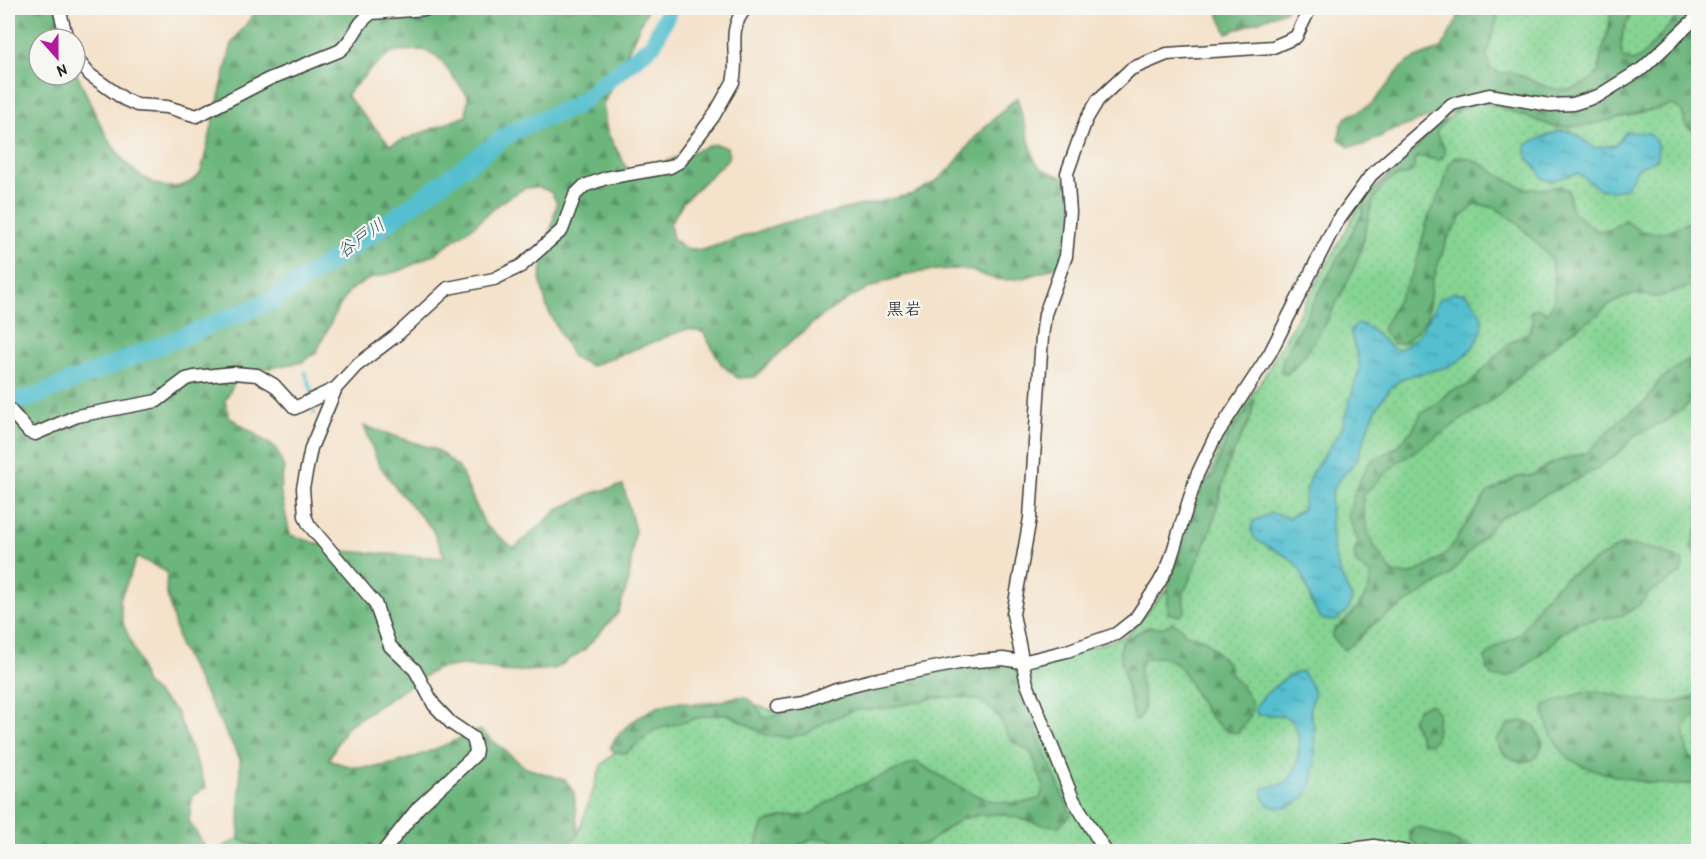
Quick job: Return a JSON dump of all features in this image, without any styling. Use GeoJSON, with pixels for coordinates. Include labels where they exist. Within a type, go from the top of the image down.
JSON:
{"type":"FeatureCollection","features":[{"type":"Feature","properties":{"kind":"street"},"geometry":{"type":"LineString","coordinates":[[59,8],[64,27]]}},
{"type":"Feature","properties":{"kind":"street"},"geometry":{"type":"LineString","coordinates":[[87,71],[124,99],[137,105],[167,107],[197,116],[269,79],[339,51],[347,46],[365,17],[372,13],[438,8]]}},
{"type":"Feature","properties":{"kind":"street"},"geometry":{"type":"LineString","coordinates":[[8,408],[29,432],[35,434],[77,416],[158,401],[186,379],[244,373],[266,379],[295,408],[302,406],[332,389],[356,366],[398,334],[448,288],[494,279],[521,266],[562,230],[575,195],[584,186],[606,178],[670,167],[686,156],[733,82],[736,70],[733,32],[735,23],[746,8]]}},
{"type":"Feature","properties":{"kind":"street"},"geometry":{"type":"LineString","coordinates":[[1106,852],[1073,799],[1027,684],[1013,614],[1030,518],[1042,337],[1046,314],[1066,256],[1070,212],[1067,173],[1086,120],[1098,100],[1113,83],[1146,62],[1167,54],[1273,46],[1296,37],[1310,8]]}},
{"type":"Feature","properties":{"kind":"street"},"geometry":{"type":"LineString","coordinates":[[777,706],[804,702],[836,689],[872,680],[964,662],[1003,659],[1022,662],[1067,651],[1116,634],[1135,619],[1149,602],[1169,564],[1190,495],[1214,439],[1270,353],[1335,225],[1371,175],[1452,104],[1489,95],[1550,105],[1573,104],[1598,96],[1643,68],[1698,16]]}},
{"type":"Feature","properties":{"kind":"street"},"geometry":{"type":"LineString","coordinates":[[332,389],[305,471],[305,516],[316,534],[375,603],[390,646],[415,670],[434,705],[451,723],[473,738],[476,750],[475,755],[418,808],[383,852]]}},
{"type":"Feature","properties":{"kind":"street"},"geometry":{"type":"LineString","coordinates":[[1330,852],[1374,846],[1407,852]]}},
{"type":"Feature","properties":{"kind":"green space"},"geometry":{"type":"Polygon","coordinates":[[[8,8],[57,8],[60,27],[27,27],[27,87],[83,87],[103,130],[123,159],[143,177],[166,187],[190,182],[201,172],[232,43],[258,8],[648,8],[603,105],[607,132],[628,170],[636,172],[714,144],[727,147],[729,158],[683,202],[670,224],[673,239],[685,248],[703,250],[783,223],[913,194],[935,182],[951,168],[977,135],[1017,97],[1035,161],[1042,169],[1065,178],[1075,199],[1074,258],[1046,271],[1016,279],[996,279],[960,269],[929,271],[899,277],[872,287],[822,316],[755,377],[738,378],[722,365],[703,332],[687,329],[591,366],[572,357],[547,308],[540,278],[557,203],[551,192],[538,187],[525,188],[501,202],[475,225],[434,254],[402,270],[369,279],[350,290],[337,310],[316,353],[302,362],[252,371],[236,380],[225,401],[229,417],[276,448],[284,468],[280,489],[290,535],[342,551],[445,558],[432,529],[395,487],[378,463],[364,426],[437,450],[459,468],[485,525],[514,548],[559,509],[593,493],[623,485],[635,530],[629,580],[618,613],[584,650],[555,669],[508,672],[463,665],[436,669],[347,726],[329,759],[347,766],[385,765],[425,753],[480,730],[526,768],[565,780],[574,792],[578,835],[559,852],[262,852],[260,847],[239,839],[240,759],[180,647],[166,590],[167,572],[137,557],[120,600],[123,623],[139,661],[144,682],[176,711],[206,787],[192,796],[189,821],[208,851],[8,851],[8,8]],[[423,50],[395,51],[372,68],[346,95],[390,145],[466,116],[468,96],[437,56],[423,50]]]}},
{"type":"Feature","properties":{"kind":"green space"},"geometry":{"type":"Polygon","coordinates":[[[1219,8],[1287,8],[1285,11],[1227,33],[1219,16],[1219,8]]]}},
{"type":"Feature","properties":{"kind":"green space"},"geometry":{"type":"Polygon","coordinates":[[[1456,8],[1500,8],[1487,54],[1489,67],[1501,73],[1515,73],[1558,90],[1568,90],[1588,82],[1599,72],[1610,14],[1615,8],[1634,8],[1625,25],[1621,45],[1623,58],[1633,61],[1641,57],[1685,8],[1698,8],[1698,134],[1686,126],[1682,112],[1673,105],[1584,126],[1555,127],[1482,101],[1448,114],[1436,133],[1444,147],[1444,156],[1439,160],[1418,156],[1414,161],[1414,170],[1407,175],[1393,179],[1381,189],[1372,204],[1362,245],[1339,299],[1306,353],[1286,374],[1281,372],[1283,358],[1362,214],[1364,202],[1426,137],[1438,120],[1432,116],[1389,132],[1365,145],[1349,147],[1339,139],[1342,123],[1349,116],[1371,104],[1406,64],[1441,49],[1458,18],[1456,8]]]}},
{"type":"Feature","properties":{"kind":"green space"},"geometry":{"type":"Polygon","coordinates":[[[1495,8],[1698,8],[1698,851],[559,852],[578,835],[601,766],[641,727],[691,704],[739,700],[774,711],[802,709],[864,687],[973,665],[1017,672],[1127,635],[1169,587],[1224,436],[1263,378],[1364,198],[1462,106],[1488,67],[1480,57],[1495,8]]]}},
{"type":"Feature","properties":{"kind":"green space"},"geometry":{"type":"Polygon","coordinates":[[[1457,156],[1471,159],[1514,184],[1527,188],[1542,189],[1560,186],[1568,190],[1572,211],[1595,230],[1609,230],[1625,220],[1648,233],[1663,232],[1698,217],[1698,284],[1657,297],[1633,294],[1610,304],[1592,319],[1566,335],[1493,399],[1397,463],[1363,495],[1364,518],[1370,537],[1393,573],[1409,575],[1429,566],[1447,553],[1487,493],[1517,477],[1533,475],[1552,463],[1588,452],[1621,419],[1647,400],[1659,381],[1684,362],[1698,356],[1698,397],[1668,420],[1635,435],[1621,451],[1595,470],[1499,518],[1449,576],[1372,625],[1356,642],[1344,650],[1332,637],[1334,630],[1353,613],[1370,583],[1371,575],[1356,563],[1354,554],[1358,541],[1348,516],[1356,488],[1369,463],[1397,447],[1413,429],[1421,413],[1437,404],[1449,391],[1467,386],[1509,343],[1529,332],[1533,322],[1530,312],[1538,308],[1546,313],[1553,305],[1555,280],[1550,257],[1518,224],[1496,208],[1476,204],[1462,217],[1447,239],[1432,282],[1427,319],[1406,342],[1393,344],[1382,330],[1415,268],[1428,218],[1443,187],[1449,164],[1457,156]]]}},
{"type":"Feature","properties":{"kind":"green space"},"geometry":{"type":"Polygon","coordinates":[[[1254,399],[1252,415],[1227,467],[1212,527],[1183,595],[1185,612],[1180,616],[1168,613],[1168,585],[1202,486],[1213,476],[1228,437],[1254,399]]]}},
{"type":"Feature","properties":{"kind":"green space"},"geometry":{"type":"Polygon","coordinates":[[[1698,525],[1698,555],[1691,547],[1698,525]]]}},
{"type":"Feature","properties":{"kind":"green space"},"geometry":{"type":"Polygon","coordinates":[[[1621,545],[1653,549],[1675,557],[1683,561],[1681,573],[1649,593],[1639,605],[1624,615],[1580,622],[1563,631],[1549,647],[1516,674],[1494,677],[1487,670],[1485,658],[1496,647],[1520,634],[1543,599],[1565,578],[1621,545]]]}},
{"type":"Feature","properties":{"kind":"green space"},"geometry":{"type":"Polygon","coordinates":[[[1172,623],[1179,626],[1186,634],[1204,639],[1228,664],[1230,673],[1247,693],[1252,705],[1251,715],[1238,733],[1227,731],[1216,723],[1203,707],[1179,667],[1173,661],[1165,658],[1155,657],[1142,660],[1140,676],[1144,704],[1139,719],[1134,721],[1120,655],[1122,641],[1148,627],[1164,627],[1172,623]]]}},
{"type":"Feature","properties":{"kind":"green space"},"geometry":{"type":"Polygon","coordinates":[[[973,665],[1010,665],[1017,672],[1040,741],[1071,815],[1059,826],[1043,825],[1003,814],[980,815],[961,819],[926,844],[884,851],[847,851],[830,839],[812,839],[791,851],[754,851],[764,823],[783,817],[809,815],[843,792],[916,762],[960,787],[989,800],[1021,803],[1039,799],[1044,787],[1031,752],[1011,741],[999,717],[982,701],[961,697],[935,698],[887,708],[855,710],[827,721],[806,734],[789,737],[766,735],[728,714],[705,716],[655,730],[626,753],[615,752],[610,748],[621,732],[638,718],[668,704],[680,702],[704,706],[730,698],[744,697],[751,700],[763,717],[767,718],[864,687],[973,665]]]}},
{"type":"Feature","properties":{"kind":"green space"},"geometry":{"type":"Polygon","coordinates":[[[1589,691],[1659,703],[1686,700],[1698,694],[1698,716],[1692,718],[1684,728],[1688,755],[1698,763],[1698,782],[1672,785],[1633,780],[1594,770],[1569,758],[1551,734],[1544,705],[1589,691]]]}},
{"type":"Feature","properties":{"kind":"green space"},"geometry":{"type":"Polygon","coordinates":[[[1430,704],[1438,712],[1436,738],[1430,744],[1422,743],[1412,719],[1419,708],[1430,704]]]}},
{"type":"Feature","properties":{"kind":"green space"},"geometry":{"type":"Polygon","coordinates":[[[1523,721],[1535,726],[1543,744],[1536,757],[1524,762],[1506,755],[1496,740],[1508,725],[1523,721]]]}},
{"type":"Feature","properties":{"kind":"green space"},"geometry":{"type":"Polygon","coordinates":[[[1419,827],[1481,851],[1428,851],[1411,841],[1409,833],[1413,828],[1419,827]]]}},
{"type":"Feature","properties":{"kind":"green space"},"geometry":{"type":"Polygon","coordinates":[[[239,839],[262,851],[212,852],[239,839]]]}},
{"type":"Feature","properties":{"kind":"water"},"geometry":{"type":"Polygon","coordinates":[[[1561,130],[1572,131],[1594,148],[1616,145],[1626,132],[1649,133],[1658,148],[1656,159],[1638,168],[1626,188],[1613,191],[1599,189],[1578,173],[1551,181],[1542,178],[1528,158],[1526,149],[1527,144],[1561,130]]]}},
{"type":"Feature","properties":{"kind":"water"},"geometry":{"type":"Polygon","coordinates":[[[1453,293],[1465,293],[1478,308],[1482,318],[1482,330],[1469,352],[1459,361],[1447,367],[1412,375],[1402,380],[1392,387],[1376,410],[1358,457],[1335,485],[1331,501],[1332,537],[1336,559],[1352,600],[1348,610],[1336,621],[1323,620],[1314,609],[1296,564],[1255,539],[1251,530],[1253,521],[1272,513],[1289,518],[1302,510],[1310,476],[1341,430],[1360,367],[1350,330],[1358,324],[1364,325],[1392,348],[1398,350],[1414,339],[1424,327],[1441,298],[1453,293]]]}},
{"type":"Feature","properties":{"kind":"water"},"geometry":{"type":"Polygon","coordinates":[[[1301,671],[1314,692],[1310,709],[1315,731],[1313,778],[1303,798],[1289,806],[1273,807],[1267,803],[1263,788],[1289,779],[1298,756],[1298,737],[1292,722],[1286,717],[1258,715],[1255,710],[1274,687],[1301,671]]]}},
{"type":"Feature","properties":{"kind":"waterway","name":"谷戸川"},"geometry":{"type":"LineString","coordinates":[[8,398],[25,400],[273,300],[386,224],[513,131],[575,106],[653,44],[670,8]]}},
{"type":"Feature","properties":{"kind":"waterway"},"geometry":{"type":"LineString","coordinates":[[305,372],[313,395]]}},
{"type":"Feature","properties":{"kind":"waterway"},"geometry":{"type":"LineString","coordinates":[[314,401],[314,414]]}},
{"type":"Feature","properties":{"kind":"district","name":"黒岩"},"geometry":{"type":"Point","coordinates":[904,309]}}]}
